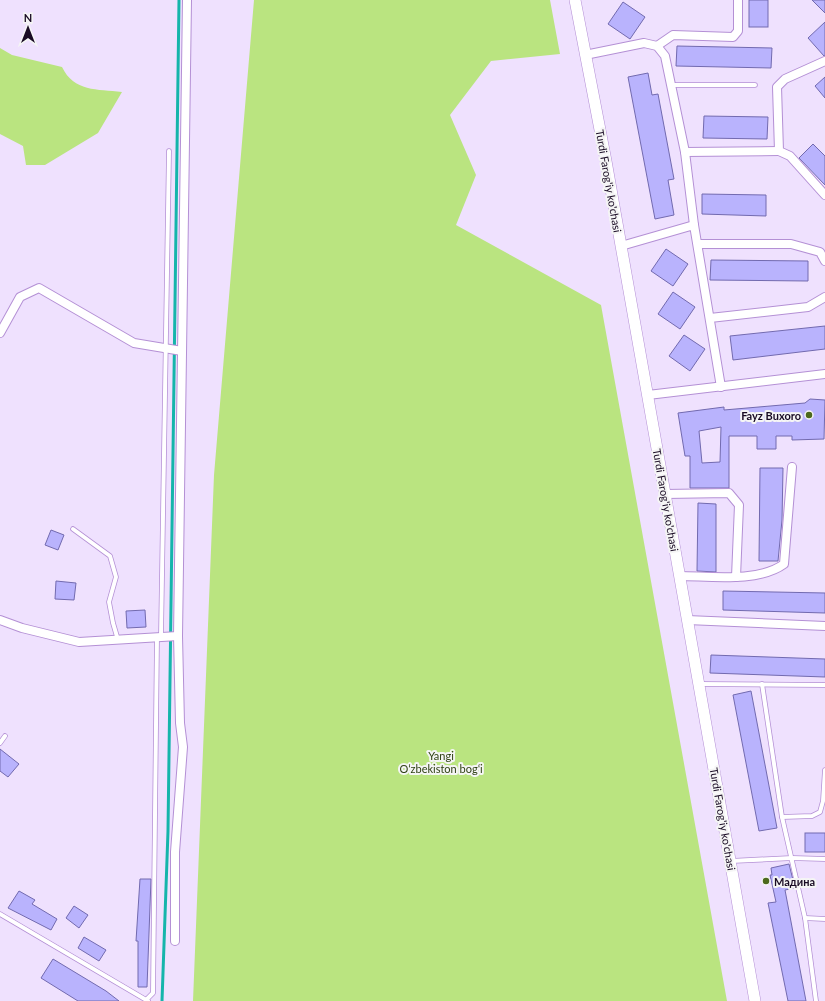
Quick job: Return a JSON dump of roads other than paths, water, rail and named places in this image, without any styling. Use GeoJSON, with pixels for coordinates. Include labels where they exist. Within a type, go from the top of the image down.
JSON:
{"type":"FeatureCollection","features":[{"type":"Feature","properties":{"kind":"main road","name":"Turdi Farog'iy ko'chasi"},"geometry":{"type":"LineString","coordinates":[[575,0],[648,395],[687,620],[700,684],[755,1001]]}},
{"type":"Feature","properties":{"kind":"street"},"geometry":{"type":"LineString","coordinates":[[175,942],[175,852],[183,746],[180,723],[178,636],[174,350],[187,0]]}},
{"type":"Feature","properties":{"kind":"street"},"geometry":{"type":"LineString","coordinates":[[657,46],[673,35],[733,37],[738,31],[738,0]]}},
{"type":"Feature","properties":{"kind":"street"},"geometry":{"type":"LineString","coordinates":[[585,55],[644,43],[657,46],[665,56],[685,152],[694,225],[721,387]]}},
{"type":"Feature","properties":{"kind":"street"},"geometry":{"type":"LineString","coordinates":[[779,151],[777,87],[785,79],[825,62]]}},
{"type":"Feature","properties":{"kind":"street"},"geometry":{"type":"LineString","coordinates":[[685,152],[779,151],[790,156],[825,195]]}},
{"type":"Feature","properties":{"kind":"street"},"geometry":{"type":"LineString","coordinates":[[621,246],[694,225]]}},
{"type":"Feature","properties":{"kind":"street"},"geometry":{"type":"LineString","coordinates":[[698,244],[791,244],[822,249],[825,261]]}},
{"type":"Feature","properties":{"kind":"street"},"geometry":{"type":"LineString","coordinates":[[0,333],[20,297],[39,288],[134,343],[174,350]]}},
{"type":"Feature","properties":{"kind":"street"},"geometry":{"type":"LineString","coordinates":[[710,318],[808,307],[825,297]]}},
{"type":"Feature","properties":{"kind":"street"},"geometry":{"type":"LineString","coordinates":[[648,395],[825,374]]}},
{"type":"Feature","properties":{"kind":"street"},"geometry":{"type":"LineString","coordinates":[[679,576],[736,577],[768,572],[784,564],[792,467]]}},
{"type":"Feature","properties":{"kind":"street"},"geometry":{"type":"LineString","coordinates":[[665,494],[729,493],[739,505],[736,577]]}},
{"type":"Feature","properties":{"kind":"street"},"geometry":{"type":"LineString","coordinates":[[0,620],[22,628],[79,642],[178,636]]}},
{"type":"Feature","properties":{"kind":"street"},"geometry":{"type":"LineString","coordinates":[[687,620],[825,626]]}},
{"type":"Feature","properties":{"kind":"lane"},"geometry":{"type":"LineString","coordinates":[[670,84],[755,86]]}},
{"type":"Feature","properties":{"kind":"lane"},"geometry":{"type":"LineString","coordinates":[[0,914],[92,969],[148,1000],[153,993],[160,636],[174,350],[169,151]]}},
{"type":"Feature","properties":{"kind":"lane"},"geometry":{"type":"LineString","coordinates":[[72,529],[110,556],[116,577],[109,602],[118,640]]}},
{"type":"Feature","properties":{"kind":"lane"},"geometry":{"type":"LineString","coordinates":[[700,684],[825,685]]}},
{"type":"Feature","properties":{"kind":"lane"},"geometry":{"type":"LineString","coordinates":[[762,684],[782,817],[805,918],[816,1001]]}},
{"type":"Feature","properties":{"kind":"lane"},"geometry":{"type":"LineString","coordinates":[[0,743],[5,736]]}},
{"type":"Feature","properties":{"kind":"lane"},"geometry":{"type":"LineString","coordinates":[[782,817],[812,816],[820,812],[823,801],[825,770]]}},
{"type":"Feature","properties":{"kind":"lane"},"geometry":{"type":"LineString","coordinates":[[731,862],[792,858],[825,859]]}},
{"type":"Feature","properties":{"kind":"lane"},"geometry":{"type":"LineString","coordinates":[[805,918],[825,919]]}},
{"type":"Feature","properties":{"kind":"waterway"},"geometry":{"type":"LineString","coordinates":[[162,1001],[168,831],[179,0]]}},
{"type":"Feature","properties":{"kind":"place","name":"Fayz Buxoro"},"geometry":{"type":"Point","coordinates":[809,415]}},
{"type":"Feature","properties":{"kind":"place","name":"Мадина"},"geometry":{"type":"Point","coordinates":[766,881]}},
{"type":"Feature","properties":{"kind":"park label","name":"Yangi Oʻzbekiston bogʻi"},"geometry":{"type":"Point","coordinates":[441,761]}}]}
